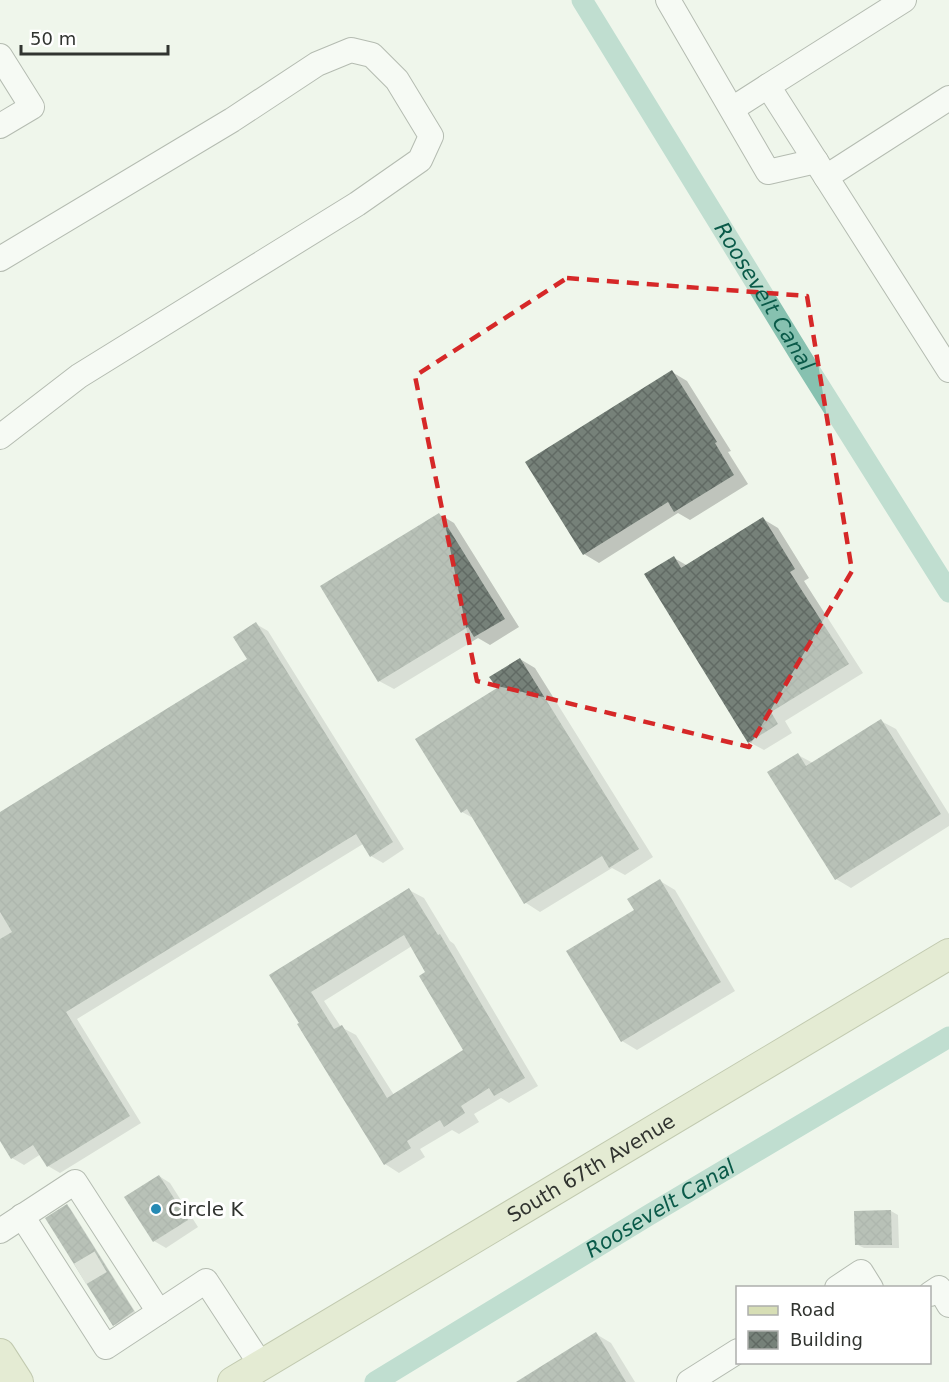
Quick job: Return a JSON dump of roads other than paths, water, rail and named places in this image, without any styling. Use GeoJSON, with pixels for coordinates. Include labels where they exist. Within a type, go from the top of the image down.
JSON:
{"type":"FeatureCollection","features":[{"type":"Feature","properties":{"kind":"main road","name":"South 67th Avenue"},"geometry":{"type":"LineString","coordinates":[[233,1382],[949,954]]}},
{"type":"Feature","properties":{"kind":"main road"},"geometry":{"type":"LineString","coordinates":[[0,1354],[18,1382]]}},
{"type":"Feature","properties":{"kind":"street"},"geometry":{"type":"LineString","coordinates":[[668,0],[768,172],[821,169],[949,98]]}},
{"type":"Feature","properties":{"kind":"street"},"geometry":{"type":"LineString","coordinates":[[732,109],[904,0]]}},
{"type":"Feature","properties":{"kind":"street"},"geometry":{"type":"LineString","coordinates":[[0,259],[232,120],[317,64],[351,50],[372,55],[397,80],[431,136],[420,160],[357,204],[80,376],[0,437]]}},
{"type":"Feature","properties":{"kind":"street"},"geometry":{"type":"LineString","coordinates":[[0,56],[32,107],[0,126]]}},
{"type":"Feature","properties":{"kind":"street"},"geometry":{"type":"LineString","coordinates":[[768,86],[949,370]]}},
{"type":"Feature","properties":{"kind":"street"},"geometry":{"type":"LineString","coordinates":[[0,1231],[75,1182],[111,1255],[159,1312]]}},
{"type":"Feature","properties":{"kind":"street"},"geometry":{"type":"LineString","coordinates":[[22,1216],[73,1279],[106,1347],[206,1281],[261,1365]]}},
{"type":"Feature","properties":{"kind":"street"},"geometry":{"type":"LineString","coordinates":[[839,1286],[861,1272],[870,1286]]}},
{"type":"Feature","properties":{"kind":"street"},"geometry":{"type":"LineString","coordinates":[[931,1293],[939,1288],[949,1305]]}},
{"type":"Feature","properties":{"kind":"street"},"geometry":{"type":"LineString","coordinates":[[689,1382],[736,1352]]}},
{"type":"Feature","properties":{"kind":"waterway","name":"Roosevelt Canal"},"geometry":{"type":"LineString","coordinates":[[582,0],[949,592]]}},
{"type":"Feature","properties":{"kind":"waterway","name":"Roosevelt Canal"},"geometry":{"type":"LineString","coordinates":[[375,1382],[649,1215],[949,1037]]}},
{"type":"Feature","properties":{"kind":"tunnel"},"geometry":{"type":"LineString","coordinates":[[80,1274],[102,1261]]}},
{"type":"Feature","properties":{"kind":"place","name":"Circle K"},"geometry":{"type":"Point","coordinates":[156,1209]}}]}
